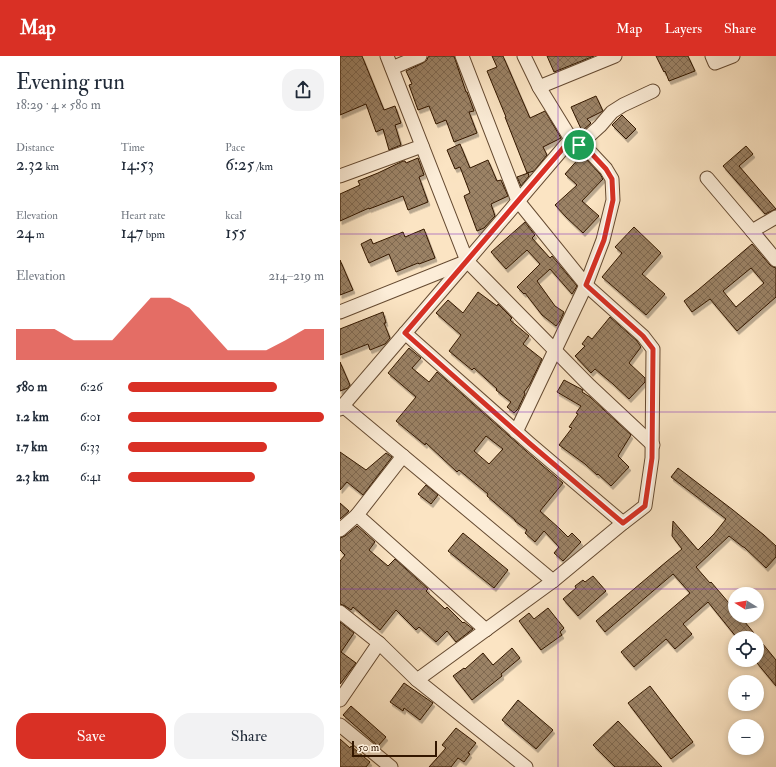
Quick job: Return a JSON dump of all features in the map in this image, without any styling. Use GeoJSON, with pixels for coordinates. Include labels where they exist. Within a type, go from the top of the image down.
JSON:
{"type":"FeatureCollection","features":[{"type":"Feature","properties":{"kind":"street"},"geometry":{"type":"LineString","coordinates":[[420,56],[390,62],[467,261],[590,386],[652,445]]}},
{"type":"Feature","properties":{"kind":"street"},"geometry":{"type":"LineString","coordinates":[[418,680],[553,581],[645,506],[652,458],[653,349],[643,336],[586,285],[518,201],[462,56]]}},
{"type":"Feature","properties":{"kind":"street"},"geometry":{"type":"LineString","coordinates":[[516,432],[586,285],[604,240],[613,200],[612,179],[606,169],[591,153],[575,142],[539,87],[524,56]]}},
{"type":"Feature","properties":{"kind":"street"},"geometry":{"type":"LineString","coordinates":[[539,87],[615,56]]}},
{"type":"Feature","properties":{"kind":"street"},"geometry":{"type":"LineString","coordinates":[[712,56],[715,63],[733,56]]}},
{"type":"Feature","properties":{"kind":"street"},"geometry":{"type":"LineString","coordinates":[[553,581],[403,456],[341,407],[565,146],[575,142],[600,126],[612,112],[623,105],[653,90]]}},
{"type":"Feature","properties":{"kind":"street"},"geometry":{"type":"LineString","coordinates":[[340,176],[422,146]]}},
{"type":"Feature","properties":{"kind":"street"},"geometry":{"type":"LineString","coordinates":[[707,178],[776,260]]}},
{"type":"Feature","properties":{"kind":"street"},"geometry":{"type":"LineString","coordinates":[[752,231],[776,217]]}},
{"type":"Feature","properties":{"kind":"street"},"geometry":{"type":"LineString","coordinates":[[340,312],[467,261]]}},
{"type":"Feature","properties":{"kind":"street"},"geometry":{"type":"LineString","coordinates":[[405,333],[516,432],[623,523]]}},
{"type":"Feature","properties":{"kind":"street"},"geometry":{"type":"LineString","coordinates":[[340,530],[357,515],[403,456]]}},
{"type":"Feature","properties":{"kind":"street"},"geometry":{"type":"LineString","coordinates":[[357,515],[486,630]]}},
{"type":"Feature","properties":{"kind":"street"},"geometry":{"type":"LineString","coordinates":[[340,612],[379,643],[418,680],[526,767]]}},
{"type":"Feature","properties":{"kind":"street"},"geometry":{"type":"LineString","coordinates":[[340,700],[379,643]]}},
{"type":"Feature","properties":{"kind":"street"},"geometry":{"type":"LineString","coordinates":[[340,725],[391,767]]}},
{"type":"Feature","properties":{"kind":"building"},"geometry":{"type":"Polygon","coordinates":[[[340,56],[362,56],[384,110],[395,106],[401,123],[395,125],[401,145],[389,150],[383,129],[376,132],[366,104],[340,115],[340,56]]]}},
{"type":"Feature","properties":{"kind":"building"},"geometry":{"type":"Polygon","coordinates":[[[430,56],[454,56],[474,111],[469,112],[477,133],[454,142],[446,120],[436,124],[429,106],[418,110],[409,85],[412,84],[406,71],[423,63],[430,56]]]}},
{"type":"Feature","properties":{"kind":"building"},"geometry":{"type":"Polygon","coordinates":[[[492,56],[503,56],[530,118],[545,111],[561,138],[543,147],[547,155],[534,171],[527,173],[487,71],[497,67],[492,56]]]}},
{"type":"Feature","properties":{"kind":"building"},"geometry":{"type":"Polygon","coordinates":[[[547,56],[594,56],[554,72],[547,56]]]}},
{"type":"Feature","properties":{"kind":"building"},"geometry":{"type":"Polygon","coordinates":[[[656,56],[688,56],[695,71],[669,81],[656,56]]]}},
{"type":"Feature","properties":{"kind":"building"},"geometry":{"type":"Polygon","coordinates":[[[596,96],[603,111],[587,119],[591,123],[582,131],[571,107],[596,96]]]}},
{"type":"Feature","properties":{"kind":"building"},"geometry":{"type":"Polygon","coordinates":[[[622,115],[636,129],[626,139],[612,125],[622,115]]]}},
{"type":"Feature","properties":{"kind":"building"},"geometry":{"type":"Polygon","coordinates":[[[460,144],[470,168],[488,160],[497,181],[501,180],[508,196],[491,204],[495,216],[484,228],[477,231],[464,196],[470,193],[460,167],[455,169],[447,150],[460,144]]]}},
{"type":"Feature","properties":{"kind":"building"},"geometry":{"type":"Polygon","coordinates":[[[746,146],[753,154],[739,166],[776,209],[765,214],[723,166],[746,146]]]}},
{"type":"Feature","properties":{"kind":"building"},"geometry":{"type":"Polygon","coordinates":[[[581,156],[586,159],[603,179],[582,201],[599,216],[583,233],[555,205],[577,185],[565,174],[581,156]]]}},
{"type":"Feature","properties":{"kind":"building"},"geometry":{"type":"Polygon","coordinates":[[[418,158],[424,175],[419,177],[428,202],[408,210],[403,196],[369,208],[340,221],[340,194],[360,185],[358,181],[403,161],[406,163],[418,158]]]}},
{"type":"Feature","properties":{"kind":"building"},"geometry":{"type":"Polygon","coordinates":[[[528,173],[529,176],[521,186],[517,177],[528,173]]]}},
{"type":"Feature","properties":{"kind":"building"},"geometry":{"type":"Polygon","coordinates":[[[525,222],[535,235],[532,238],[550,258],[552,256],[577,286],[572,294],[550,269],[537,281],[555,306],[564,312],[556,326],[542,315],[525,293],[524,294],[517,287],[540,264],[527,250],[506,269],[491,252],[525,222]]]}},
{"type":"Feature","properties":{"kind":"building"},"geometry":{"type":"Polygon","coordinates":[[[634,227],[661,253],[642,274],[665,294],[646,315],[602,277],[622,253],[615,247],[634,227]]]}},
{"type":"Feature","properties":{"kind":"building"},"geometry":{"type":"Polygon","coordinates":[[[424,229],[435,258],[396,272],[389,254],[369,263],[361,244],[371,239],[373,244],[403,232],[405,237],[424,229]]]}},
{"type":"Feature","properties":{"kind":"building"},"geometry":{"type":"Polygon","coordinates":[[[752,244],[770,265],[776,268],[776,297],[737,331],[710,299],[692,312],[684,301],[752,244]],[[751,268],[723,291],[736,307],[764,283],[751,268]]]}},
{"type":"Feature","properties":{"kind":"building"},"geometry":{"type":"Polygon","coordinates":[[[340,260],[353,290],[340,295],[340,260]]]}},
{"type":"Feature","properties":{"kind":"building"},"geometry":{"type":"Polygon","coordinates":[[[478,292],[497,306],[498,304],[512,318],[510,320],[529,336],[523,344],[542,359],[530,384],[524,392],[525,394],[518,409],[514,413],[507,407],[511,402],[496,390],[497,389],[474,368],[472,370],[449,351],[461,335],[436,313],[448,300],[463,313],[478,292]]]}},
{"type":"Feature","properties":{"kind":"building"},"geometry":{"type":"Polygon","coordinates":[[[383,312],[386,323],[384,323],[390,338],[385,344],[370,350],[368,344],[340,355],[340,329],[383,312]]]}},
{"type":"Feature","properties":{"kind":"building"},"geometry":{"type":"Polygon","coordinates":[[[610,317],[637,341],[641,347],[629,363],[645,378],[645,382],[629,399],[595,369],[591,373],[575,356],[585,346],[582,344],[588,336],[592,339],[610,317]]]}},
{"type":"Feature","properties":{"kind":"building"},"geometry":{"type":"Polygon","coordinates":[[[409,348],[421,358],[412,368],[429,382],[437,372],[563,483],[540,511],[568,537],[572,533],[581,542],[563,561],[554,553],[559,547],[544,531],[535,542],[525,533],[527,530],[487,496],[488,494],[459,470],[457,472],[426,443],[425,445],[396,421],[416,397],[388,373],[409,348]],[[486,436],[474,451],[489,464],[503,449],[486,436]]]}},
{"type":"Feature","properties":{"kind":"building"},"geometry":{"type":"Polygon","coordinates":[[[340,362],[350,385],[348,388],[340,391],[340,362]]]}},
{"type":"Feature","properties":{"kind":"building"},"geometry":{"type":"Polygon","coordinates":[[[564,380],[583,390],[582,392],[590,397],[631,435],[618,456],[629,467],[611,486],[598,474],[597,475],[559,445],[572,428],[569,427],[578,414],[576,413],[581,406],[557,392],[564,380]]]}},
{"type":"Feature","properties":{"kind":"building"},"geometry":{"type":"Polygon","coordinates":[[[340,452],[366,470],[386,453],[392,457],[363,495],[347,482],[340,490],[340,452]]]}},
{"type":"Feature","properties":{"kind":"building"},"geometry":{"type":"Polygon","coordinates":[[[678,468],[764,535],[776,546],[776,557],[766,568],[744,547],[729,536],[696,567],[728,602],[728,623],[746,623],[752,631],[731,631],[708,602],[683,624],[692,634],[675,649],[666,639],[634,667],[621,652],[690,593],[673,574],[605,632],[596,621],[682,549],[672,536],[673,521],[698,550],[726,519],[671,477],[678,468]]]}},
{"type":"Feature","properties":{"kind":"building"},"geometry":{"type":"Polygon","coordinates":[[[426,485],[438,495],[431,504],[418,494],[426,485]]]}},
{"type":"Feature","properties":{"kind":"building"},"geometry":{"type":"Polygon","coordinates":[[[340,503],[349,511],[340,519],[340,503]]]}},
{"type":"Feature","properties":{"kind":"building"},"geometry":{"type":"Polygon","coordinates":[[[357,526],[375,542],[369,550],[388,566],[395,559],[428,589],[426,591],[445,609],[447,607],[463,623],[464,622],[473,629],[456,642],[447,631],[436,642],[419,627],[416,630],[396,610],[380,630],[353,607],[351,610],[340,604],[340,561],[345,555],[340,550],[340,538],[345,536],[357,526]]]}},
{"type":"Feature","properties":{"kind":"building"},"geometry":{"type":"Polygon","coordinates":[[[463,533],[508,570],[494,588],[448,551],[463,533]]]}},
{"type":"Feature","properties":{"kind":"building"},"geometry":{"type":"Polygon","coordinates":[[[593,576],[606,591],[578,616],[563,599],[576,588],[575,586],[583,580],[585,582],[593,576]]]}},
{"type":"Feature","properties":{"kind":"building"},"geometry":{"type":"Polygon","coordinates":[[[548,608],[564,628],[560,632],[562,635],[541,650],[519,621],[529,613],[534,619],[548,608]]]}},
{"type":"Feature","properties":{"kind":"building"},"geometry":{"type":"Polygon","coordinates":[[[340,622],[354,633],[341,652],[356,663],[340,684],[340,622]]]}},
{"type":"Feature","properties":{"kind":"building"},"geometry":{"type":"Polygon","coordinates":[[[764,645],[776,660],[776,686],[760,667],[764,667],[764,645]]]}},
{"type":"Feature","properties":{"kind":"building"},"geometry":{"type":"Polygon","coordinates":[[[512,648],[520,658],[501,674],[502,676],[472,700],[453,676],[464,668],[465,669],[483,653],[493,665],[512,648]]]}},
{"type":"Feature","properties":{"kind":"building"},"geometry":{"type":"Polygon","coordinates":[[[404,683],[433,703],[420,720],[404,708],[403,711],[390,702],[404,683]]]}},
{"type":"Feature","properties":{"kind":"building"},"geometry":{"type":"Polygon","coordinates":[[[650,686],[693,742],[671,759],[628,703],[650,686]]]}},
{"type":"Feature","properties":{"kind":"building"},"geometry":{"type":"Polygon","coordinates":[[[518,700],[553,730],[536,749],[502,720],[518,700]]]}},
{"type":"Feature","properties":{"kind":"building"},"geometry":{"type":"Polygon","coordinates":[[[351,706],[386,737],[378,746],[343,715],[351,706]]]}},
{"type":"Feature","properties":{"kind":"building"},"geometry":{"type":"Polygon","coordinates":[[[618,721],[662,767],[615,767],[593,745],[618,721]]]}},
{"type":"Feature","properties":{"kind":"building"},"geometry":{"type":"Polygon","coordinates":[[[456,728],[476,743],[468,753],[470,754],[464,762],[458,758],[451,767],[429,767],[446,748],[442,745],[456,728]]]}},
{"type":"Feature","properties":{"kind":"building"},"geometry":{"type":"Polygon","coordinates":[[[340,739],[370,762],[366,767],[340,767],[340,739]]]}},
{"type":"Feature","properties":{"kind":"route"},"geometry":{"type":"LineString","coordinates":[[571,139],[579,145],[591,153],[606,169],[612,179],[613,200],[604,240],[586,285],[643,336],[653,349],[652,458],[645,506],[623,523],[529,443],[405,333],[571,139]]}}]}
